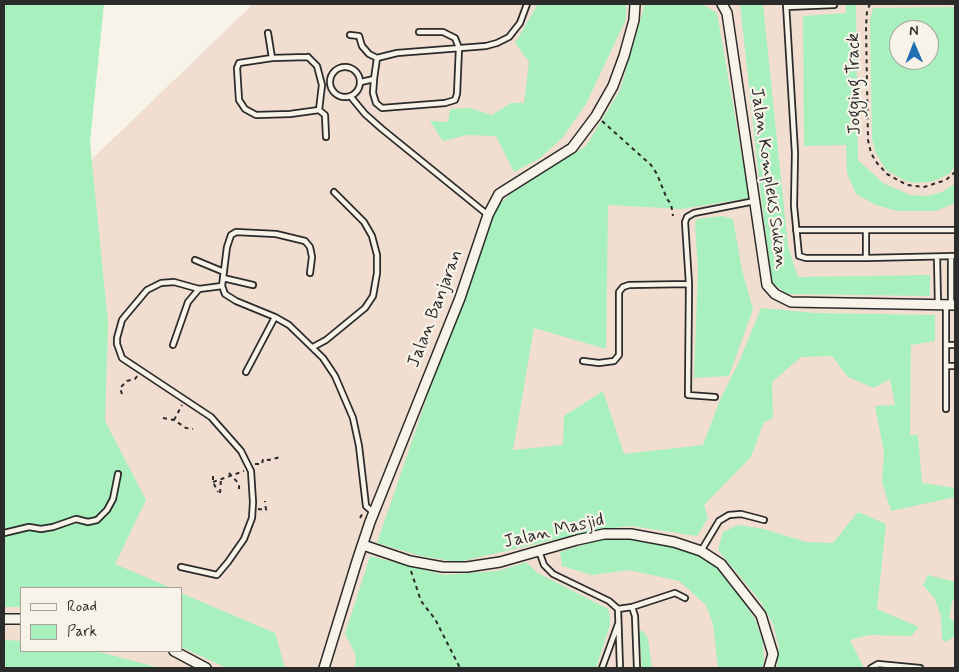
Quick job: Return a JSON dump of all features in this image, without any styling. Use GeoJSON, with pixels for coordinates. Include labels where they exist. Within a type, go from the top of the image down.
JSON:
{"type":"FeatureCollection","features":[{"type":"Feature","properties":{"kind":"street","name":"Jalan Banjaran"},"geometry":{"type":"LineString","coordinates":[[324,668],[374,513],[460,298],[488,214],[499,194],[572,148],[596,116],[613,86],[624,56],[634,20],[635,4]]}},
{"type":"Feature","properties":{"kind":"street","name":"Jalan Kompleks Sukan"},"geometry":{"type":"LineString","coordinates":[[722,4],[727,13],[767,286],[775,294],[791,302],[947,305]]}},
{"type":"Feature","properties":{"kind":"street","name":"Jalan Masjid"},"geometry":{"type":"LineString","coordinates":[[363,544],[410,561],[443,567],[467,567],[500,562],[604,534],[630,534],[674,542],[701,551],[720,564],[761,615],[772,654],[769,668]]}},
{"type":"Feature","properties":{"kind":"street"},"geometry":{"type":"LineString","coordinates":[[4,619],[20,619]]}},
{"type":"Feature","properties":{"kind":"street"},"geometry":{"type":"LineString","coordinates":[[176,652],[206,668]]}},
{"type":"Feature","properties":{"kind":"lane"},"geometry":{"type":"LineString","coordinates":[[350,35],[359,36],[362,46],[369,54],[377,58],[397,53],[486,46],[509,37],[520,23],[527,4]]}},
{"type":"Feature","properties":{"kind":"lane"},"geometry":{"type":"LineString","coordinates":[[834,5],[786,5],[795,153],[794,206],[799,256],[806,258],[953,256],[947,305],[946,409]]}},
{"type":"Feature","properties":{"kind":"lane"},"geometry":{"type":"LineString","coordinates":[[377,58],[374,94],[376,103],[382,108],[433,105],[455,100],[458,94],[459,48],[455,38],[443,32],[419,32]]}},
{"type":"Feature","properties":{"kind":"lane"},"geometry":{"type":"LineString","coordinates":[[268,33],[272,58]]}},
{"type":"Feature","properties":{"kind":"lane"},"geometry":{"type":"LineString","coordinates":[[319,110],[322,85],[317,66],[308,57],[272,58],[239,63],[237,68],[239,100],[245,109],[256,115],[290,114],[319,110],[325,115],[326,137]]}},
{"type":"Feature","properties":{"kind":"lane"},"geometry":{"type":"LineString","coordinates":[[344,67],[354,69],[361,82],[357,92],[350,97],[343,98],[335,94],[329,84],[334,71],[344,67]]}},
{"type":"Feature","properties":{"kind":"lane"},"geometry":{"type":"LineString","coordinates":[[361,82],[374,79]]}},
{"type":"Feature","properties":{"kind":"lane"},"geometry":{"type":"LineString","coordinates":[[322,85],[329,84]]}},
{"type":"Feature","properties":{"kind":"lane"},"geometry":{"type":"LineString","coordinates":[[350,97],[382,129],[488,214]]}},
{"type":"Feature","properties":{"kind":"lane"},"geometry":{"type":"LineString","coordinates":[[313,347],[326,340],[365,308],[373,296],[377,273],[377,255],[372,236],[364,222],[334,192]]}},
{"type":"Feature","properties":{"kind":"lane"},"geometry":{"type":"LineString","coordinates":[[715,397],[688,395],[689,284],[685,222],[687,217],[694,213],[755,201]]}},
{"type":"Feature","properties":{"kind":"lane"},"geometry":{"type":"LineString","coordinates":[[796,230],[955,230]]}},
{"type":"Feature","properties":{"kind":"lane"},"geometry":{"type":"LineString","coordinates":[[866,231],[866,258]]}},
{"type":"Feature","properties":{"kind":"lane"},"geometry":{"type":"LineString","coordinates":[[310,272],[312,257],[310,247],[304,241],[276,234],[236,232],[232,235],[227,246],[222,286],[225,294],[236,301],[275,317],[289,325],[323,358],[346,398],[359,446],[366,506],[374,513]]}},
{"type":"Feature","properties":{"kind":"lane"},"geometry":{"type":"LineString","coordinates":[[937,256],[947,305]]}},
{"type":"Feature","properties":{"kind":"lane"},"geometry":{"type":"LineString","coordinates":[[195,260],[224,272]]}},
{"type":"Feature","properties":{"kind":"lane"},"geometry":{"type":"LineString","coordinates":[[223,278],[253,285]]}},
{"type":"Feature","properties":{"kind":"lane"},"geometry":{"type":"LineString","coordinates":[[181,568],[217,575],[244,539],[249,528],[253,509],[251,471],[241,451],[211,417],[140,372],[122,358],[117,338],[122,320],[147,290],[161,283],[174,282],[199,289],[222,286]]}},
{"type":"Feature","properties":{"kind":"lane"},"geometry":{"type":"LineString","coordinates":[[583,360],[599,363],[614,361],[619,355],[619,292],[623,286],[689,284]]}},
{"type":"Feature","properties":{"kind":"lane"},"geometry":{"type":"LineString","coordinates":[[173,345],[188,302],[199,289]]}},
{"type":"Feature","properties":{"kind":"lane"},"geometry":{"type":"LineString","coordinates":[[246,372],[275,317]]}},
{"type":"Feature","properties":{"kind":"lane"},"geometry":{"type":"LineString","coordinates":[[946,345],[955,345]]}},
{"type":"Feature","properties":{"kind":"lane"},"geometry":{"type":"LineString","coordinates":[[946,366],[955,366]]}},
{"type":"Feature","properties":{"kind":"lane"},"geometry":{"type":"LineString","coordinates":[[4,533],[29,527],[41,529],[53,527],[76,519],[88,522],[97,520],[107,510],[113,498],[118,474]]}},
{"type":"Feature","properties":{"kind":"lane"},"geometry":{"type":"LineString","coordinates":[[701,551],[719,521],[729,515],[741,514],[764,520]]}},
{"type":"Feature","properties":{"kind":"lane"},"geometry":{"type":"LineString","coordinates":[[539,552],[544,565],[553,574],[609,601],[618,609],[620,668]]}},
{"type":"Feature","properties":{"kind":"lane"},"geometry":{"type":"LineString","coordinates":[[618,609],[632,607],[675,593],[685,598]]}},
{"type":"Feature","properties":{"kind":"lane"},"geometry":{"type":"LineString","coordinates":[[632,607],[635,616],[637,668]]}},
{"type":"Feature","properties":{"kind":"lane"},"geometry":{"type":"LineString","coordinates":[[602,668],[619,621]]}},
{"type":"Feature","properties":{"kind":"lane"},"geometry":{"type":"LineString","coordinates":[[871,668],[878,664],[920,668]]}},
{"type":"Feature","properties":{"kind":"path","name":"Jogging Track"},"geometry":{"type":"LineString","coordinates":[[870,4],[867,11],[866,27],[868,140],[871,153],[887,174],[907,185],[924,187],[946,180],[955,172]]}},
{"type":"Feature","properties":{"kind":"path"},"geometry":{"type":"LineString","coordinates":[[596,116],[651,165],[671,204],[673,216]]}},
{"type":"Feature","properties":{"kind":"path"},"geometry":{"type":"LineString","coordinates":[[122,394],[120,388],[127,381],[136,378],[140,372]]}},
{"type":"Feature","properties":{"kind":"path"},"geometry":{"type":"LineString","coordinates":[[174,420],[185,399]]}},
{"type":"Feature","properties":{"kind":"path"},"geometry":{"type":"LineString","coordinates":[[163,418],[174,420],[186,428],[193,429]]}},
{"type":"Feature","properties":{"kind":"path"},"geometry":{"type":"LineString","coordinates":[[213,482],[230,474],[251,471],[256,463],[262,464],[263,460],[280,456]]}},
{"type":"Feature","properties":{"kind":"path"},"geometry":{"type":"LineString","coordinates":[[230,474],[239,484],[239,489]]}},
{"type":"Feature","properties":{"kind":"path"},"geometry":{"type":"LineString","coordinates":[[213,476],[213,482],[219,492],[221,479]]}},
{"type":"Feature","properties":{"kind":"path"},"geometry":{"type":"LineString","coordinates":[[253,509],[266,510],[266,501]]}},
{"type":"Feature","properties":{"kind":"path"},"geometry":{"type":"LineString","coordinates":[[410,561],[412,576],[421,601],[435,620],[460,668]]}},
{"type":"Feature","properties":{"kind":"shaded area"},"geometry":{"type":"Polygon","coordinates":[[[253,4],[955,4],[955,668],[4,668],[4,275],[35,214],[253,4]]]}},
{"type":"Feature","properties":{"kind":"green space"},"geometry":{"type":"Polygon","coordinates":[[[4,4],[104,4],[90,142],[108,323],[105,421],[146,500],[115,564],[169,587],[20,587],[20,607],[4,607],[4,4]]]}},
{"type":"Feature","properties":{"kind":"green space"},"geometry":{"type":"Polygon","coordinates":[[[538,4],[626,4],[626,19],[586,104],[562,138],[540,158],[514,172],[496,136],[467,135],[443,141],[430,121],[448,122],[450,109],[469,108],[492,115],[511,103],[524,103],[529,62],[515,43],[538,4]]]}},
{"type":"Feature","properties":{"kind":"green space"},"geometry":{"type":"Polygon","coordinates":[[[645,4],[702,4],[717,13],[749,198],[682,209],[608,205],[606,349],[534,328],[513,450],[563,445],[564,416],[603,391],[624,454],[703,445],[720,400],[740,360],[761,308],[816,313],[935,315],[935,341],[911,345],[910,435],[918,435],[922,483],[955,488],[955,497],[891,511],[882,482],[884,452],[875,406],[895,405],[890,379],[874,388],[848,377],[832,356],[801,357],[772,382],[773,418],[764,422],[751,457],[704,505],[708,518],[697,536],[632,526],[621,527],[588,532],[458,562],[421,556],[377,543],[490,214],[511,193],[586,146],[620,90],[645,4]]]}},
{"type":"Feature","properties":{"kind":"green space"},"geometry":{"type":"Polygon","coordinates":[[[740,4],[763,4],[788,247],[798,277],[930,275],[930,296],[787,294],[772,282],[740,4]]]}},
{"type":"Feature","properties":{"kind":"green space"},"geometry":{"type":"Polygon","coordinates":[[[846,4],[856,4],[858,160],[883,183],[910,195],[927,196],[942,192],[955,184],[955,203],[936,211],[897,211],[876,205],[856,194],[847,173],[846,145],[804,146],[803,16],[846,13],[846,4]]]}},
{"type":"Feature","properties":{"kind":"green space"},"geometry":{"type":"Polygon","coordinates":[[[955,7],[955,166],[949,174],[934,181],[914,183],[904,180],[886,170],[876,153],[872,139],[870,20],[873,8],[955,7]]]}},
{"type":"Feature","properties":{"kind":"green space"},"geometry":{"type":"Polygon","coordinates":[[[722,216],[733,219],[742,270],[753,309],[729,376],[694,378],[698,269],[695,224],[697,219],[722,216]]]}},
{"type":"Feature","properties":{"kind":"green space"},"geometry":{"type":"Polygon","coordinates":[[[858,512],[886,524],[877,609],[919,627],[911,636],[869,635],[850,640],[863,666],[862,668],[777,668],[779,647],[773,624],[761,602],[718,550],[723,532],[738,525],[764,529],[806,542],[833,543],[858,512]]]}},
{"type":"Feature","properties":{"kind":"green space"},"geometry":{"type":"Polygon","coordinates":[[[623,538],[668,546],[699,556],[722,571],[755,619],[763,642],[764,662],[762,668],[718,668],[713,624],[706,605],[679,581],[629,570],[592,575],[562,566],[560,552],[604,539],[623,538]]]}},
{"type":"Feature","properties":{"kind":"green space"},"geometry":{"type":"Polygon","coordinates":[[[370,556],[444,575],[498,571],[526,562],[538,573],[608,609],[610,625],[596,668],[355,668],[356,655],[345,634],[370,556]]]}},
{"type":"Feature","properties":{"kind":"green space"},"geometry":{"type":"Polygon","coordinates":[[[928,575],[955,582],[955,597],[949,617],[955,623],[955,636],[946,642],[942,639],[941,616],[935,599],[923,585],[928,575]]]}},
{"type":"Feature","properties":{"kind":"green space"},"geometry":{"type":"Polygon","coordinates":[[[182,593],[275,633],[285,668],[227,668],[182,647],[182,593]]]}},
{"type":"Feature","properties":{"kind":"green space"},"geometry":{"type":"Polygon","coordinates":[[[639,631],[643,631],[648,639],[652,668],[642,668],[639,631]]]}},
{"type":"Feature","properties":{"kind":"green space"},"geometry":{"type":"Polygon","coordinates":[[[4,640],[20,641],[20,652],[95,652],[160,668],[4,668],[4,640]]]}}]}
